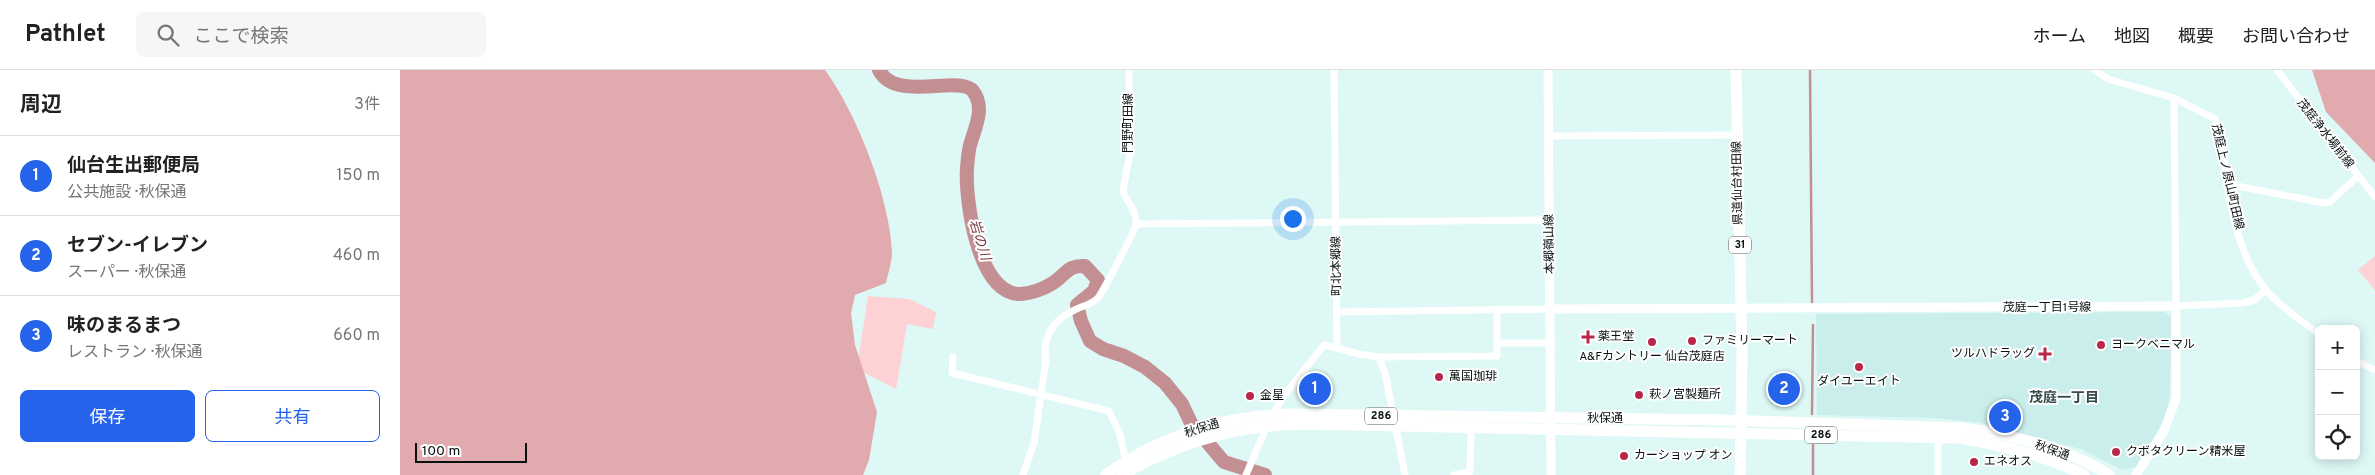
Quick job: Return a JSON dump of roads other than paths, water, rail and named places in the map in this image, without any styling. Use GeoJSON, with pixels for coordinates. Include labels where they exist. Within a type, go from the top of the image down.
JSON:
{"type":"FeatureCollection","features":[{"type":"Feature","properties":{"kind":"main road","name":"県道仙台村田線"},"geometry":{"type":"LineString","coordinates":[[1736,70],[1741,308],[1742,420],[1740,475]]}},
{"type":"Feature","properties":{"kind":"main road","name":"秋保通"},"geometry":{"type":"LineString","coordinates":[[1106,475],[1143,452],[1272,414],[1394,421],[1471,428],[1552,424],[1742,420],[1928,426],[1985,431],[2059,452],[2109,475]]}},
{"type":"Feature","properties":{"kind":"main road","name":"秋保通"},"geometry":{"type":"LineString","coordinates":[[1213,431],[1267,425],[1394,421],[1552,424],[1741,433],[1958,438],[2039,455],[2084,475]]}},
{"type":"Feature","properties":{"kind":"main road","name":"秋保通"},"geometry":{"type":"LineString","coordinates":[[1122,475],[1195,436]]}},
{"type":"Feature","properties":{"kind":"street","name":"門野町田線"},"geometry":{"type":"LineString","coordinates":[[1129,70],[1130,152],[1123,191],[1133,207],[1137,224]]}},
{"type":"Feature","properties":{"kind":"street","name":"町北本郷線"},"geometry":{"type":"LineString","coordinates":[[1334,70],[1337,348]]}},
{"type":"Feature","properties":{"kind":"street","name":"本郷嶺山線"},"geometry":{"type":"LineString","coordinates":[[1548,70],[1552,475]]}},
{"type":"Feature","properties":{"kind":"street","name":"茂庭上ノ原山町田線"},"geometry":{"type":"LineString","coordinates":[[2095,70],[2108,79],[2174,98],[2215,119],[2224,152],[2227,184],[2236,225],[2249,263],[2266,290],[2315,331]]}},
{"type":"Feature","properties":{"kind":"street","name":"茂庭浄水場前線"},"geometry":{"type":"LineString","coordinates":[[2276,70],[2375,198]]}},
{"type":"Feature","properties":{"kind":"street"},"geometry":{"type":"LineString","coordinates":[[2136,474],[2163,434],[2176,399],[2174,98]]}},
{"type":"Feature","properties":{"kind":"street"},"geometry":{"type":"LineString","coordinates":[[1550,136],[1737,136]]}},
{"type":"Feature","properties":{"kind":"street"},"geometry":{"type":"LineString","coordinates":[[2227,184],[2324,203],[2330,202],[2358,176]]}},
{"type":"Feature","properties":{"kind":"street"},"geometry":{"type":"LineString","coordinates":[[1023,475],[1034,443],[1046,360],[1044,350],[1047,334],[1070,312],[1094,302],[1102,291],[1137,224],[1550,220]]}},
{"type":"Feature","properties":{"kind":"street"},"geometry":{"type":"LineString","coordinates":[[2176,306],[2243,303],[2254,300],[2266,290]]}},
{"type":"Feature","properties":{"kind":"street","name":"茂庭一丁目1号線"},"geometry":{"type":"LineString","coordinates":[[1551,310],[2176,306]]}},
{"type":"Feature","properties":{"kind":"street"},"geometry":{"type":"LineString","coordinates":[[1246,475],[1272,414],[1324,345],[1379,357],[1497,356],[1497,310]]}},
{"type":"Feature","properties":{"kind":"street"},"geometry":{"type":"LineString","coordinates":[[1338,312],[1551,310]]}},
{"type":"Feature","properties":{"kind":"street"},"geometry":{"type":"LineString","coordinates":[[1497,343],[1552,343]]}},
{"type":"Feature","properties":{"kind":"street"},"geometry":{"type":"LineString","coordinates":[[953,357],[952,372],[1109,411],[1120,434],[1124,454]]}},
{"type":"Feature","properties":{"kind":"street"},"geometry":{"type":"LineString","coordinates":[[1379,357],[1386,373],[1405,475]]}},
{"type":"Feature","properties":{"kind":"street"},"geometry":{"type":"LineString","coordinates":[[2360,363],[2375,370]]}},
{"type":"Feature","properties":{"kind":"street"},"geometry":{"type":"LineString","coordinates":[[1454,475],[1470,472],[1471,428]]}},
{"type":"Feature","properties":{"kind":"street"},"geometry":{"type":"LineString","coordinates":[[1938,438],[1938,475]]}},
{"type":"Feature","properties":{"kind":"waterway","name":"岩の川"},"geometry":{"type":"LineString","coordinates":[[879,70],[887,80],[899,85],[912,87],[955,85],[966,87],[973,91],[977,97],[979,110],[969,148],[967,168],[968,200],[976,242],[983,261],[992,277],[1004,289],[1023,294],[1049,286],[1072,268],[1085,266],[1098,280],[1094,291],[1077,305],[1081,321],[1090,341],[1103,349],[1124,356],[1145,367],[1165,383],[1182,404],[1191,423],[1224,462],[1265,475]]}},
{"type":"Feature","properties":{"kind":"waterway"},"geometry":{"type":"LineString","coordinates":[[1810,70],[1812,302]]}},
{"type":"Feature","properties":{"kind":"waterway"},"geometry":{"type":"LineString","coordinates":[[1812,414],[1813,325]]}},
{"type":"Feature","properties":{"kind":"waterway"},"geometry":{"type":"LineString","coordinates":[[1813,445],[1813,475]]}},
{"type":"Feature","properties":{"kind":"place","name":"薬王堂"},"geometry":{"type":"Point","coordinates":[1588,337]}},
{"type":"Feature","properties":{"kind":"place","name":"ファミリーマート"},"geometry":{"type":"Point","coordinates":[1692,341]}},
{"type":"Feature","properties":{"kind":"place","name":"A&Fカントリー 仙台茂庭店"},"geometry":{"type":"Point","coordinates":[1652,342]}},
{"type":"Feature","properties":{"kind":"place","name":"ヨークベニマル"},"geometry":{"type":"Point","coordinates":[2101,345]}},
{"type":"Feature","properties":{"kind":"place","name":"ツルハドラッグ"},"geometry":{"type":"Point","coordinates":[2045,354]}},
{"type":"Feature","properties":{"kind":"place","name":"ダイユーエイト"},"geometry":{"type":"Point","coordinates":[1859,367]}},
{"type":"Feature","properties":{"kind":"place","name":"萬国珈琲"},"geometry":{"type":"Point","coordinates":[1439,377]}},
{"type":"Feature","properties":{"kind":"place","name":"仙台生出郵便局"},"geometry":{"type":"Point","coordinates":[1315,389]}},
{"type":"Feature","properties":{"kind":"place","name":"セブン-イレブン"},"geometry":{"type":"Point","coordinates":[1784,389]}},
{"type":"Feature","properties":{"kind":"place","name":"萩ノ宮製麺所"},"geometry":{"type":"Point","coordinates":[1639,395]}},
{"type":"Feature","properties":{"kind":"place","name":"金星"},"geometry":{"type":"Point","coordinates":[1250,396]}},
{"type":"Feature","properties":{"kind":"place","name":"味のまるまつ"},"geometry":{"type":"Point","coordinates":[2005,417]}},
{"type":"Feature","properties":{"kind":"place","name":"クボタクリーン精米屋"},"geometry":{"type":"Point","coordinates":[2116,452]}},
{"type":"Feature","properties":{"kind":"place","name":"カーショップ オン"},"geometry":{"type":"Point","coordinates":[1624,456]}},
{"type":"Feature","properties":{"kind":"place","name":"エネオス"},"geometry":{"type":"Point","coordinates":[1974,462]}},
{"type":"Feature","properties":{"kind":"district","name":"茂庭一丁目"},"geometry":{"type":"Point","coordinates":[2064,398]}}]}
